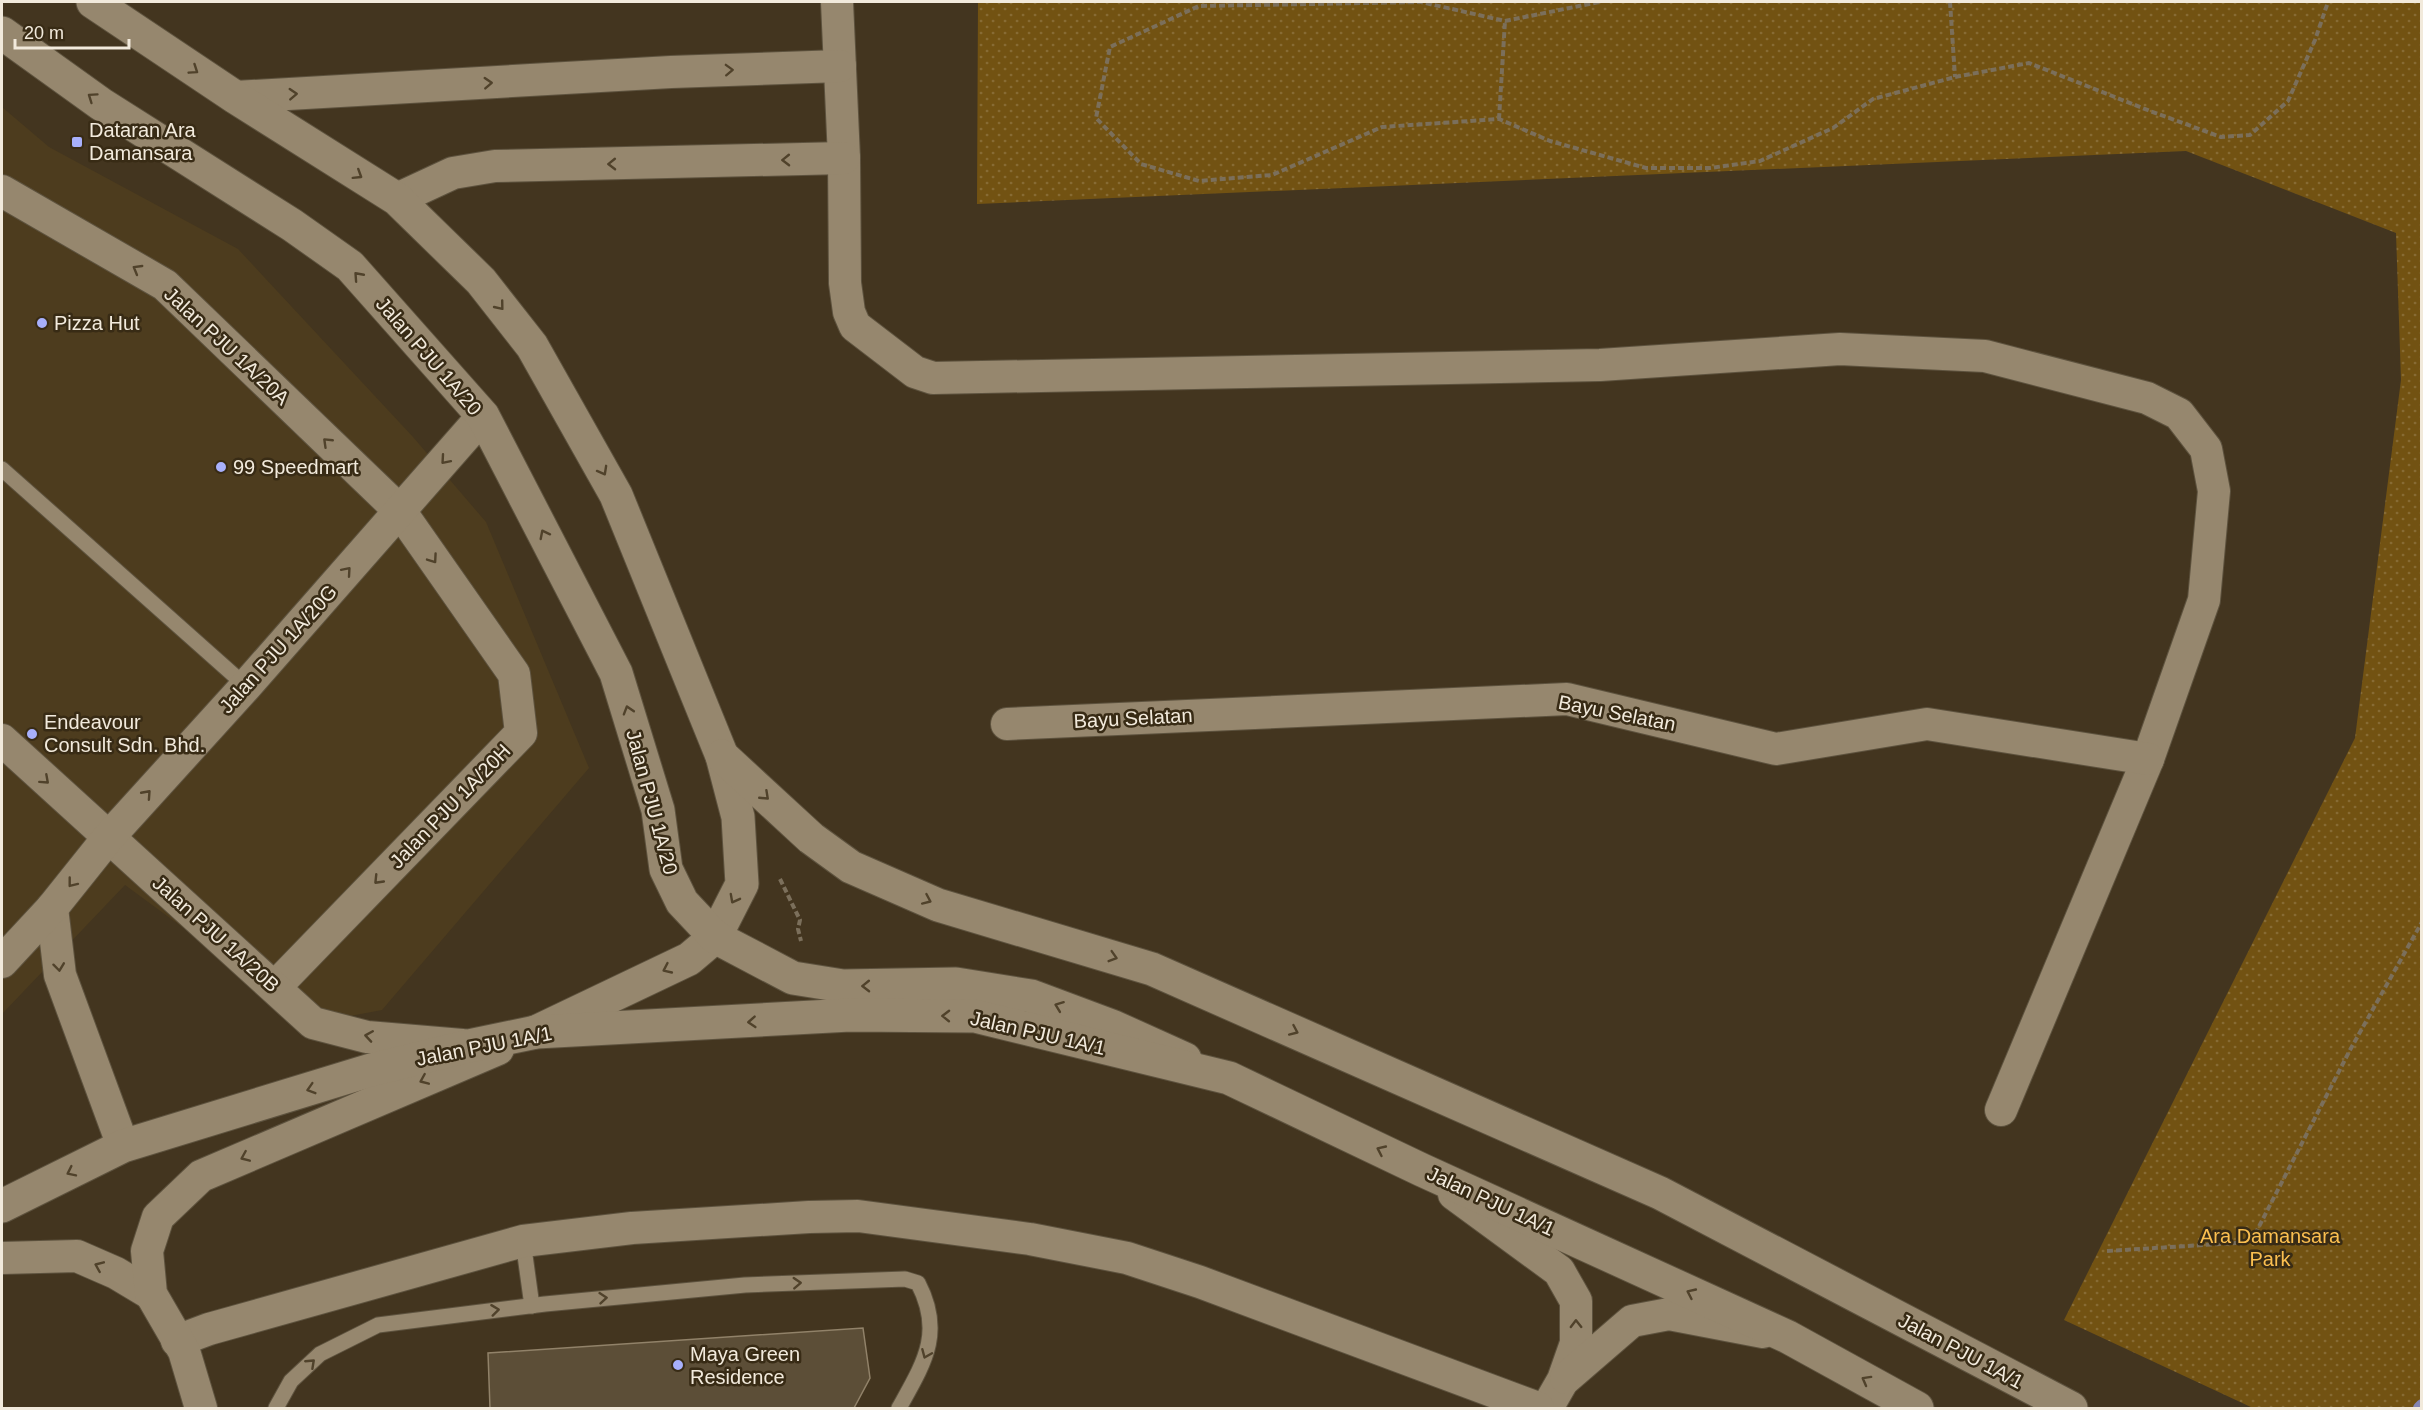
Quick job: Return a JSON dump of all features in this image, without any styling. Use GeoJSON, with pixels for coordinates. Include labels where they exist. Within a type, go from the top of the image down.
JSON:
{"type":"FeatureCollection","features":[{"type":"Feature","properties":{"kind":"main road"},"geometry":{"type":"LineString","coordinates":[[93,2],[235,97],[397,199],[481,282],[532,346],[616,495],[722,756],[738,817],[742,884],[715,937],[689,959],[536,1032]]}},
{"type":"Feature","properties":{"kind":"main road","name":"Jalan PJU 1A/20"},"geometry":{"type":"LineString","coordinates":[[2,33],[101,104],[292,225],[350,266],[483,416],[616,673],[658,810],[666,868],[682,902],[715,937],[793,978],[843,986],[956,984],[1031,996],[1114,1027],[1228,1078]]}},
{"type":"Feature","properties":{"kind":"main road","name":"Jalan PJU 1A/1"},"geometry":{"type":"LineString","coordinates":[[722,756],[811,838],[851,867],[938,905],[1152,969],[1639,1184],[2071,1408]]}},
{"type":"Feature","properties":{"kind":"main road","name":"Jalan PJU 1A/1"},"geometry":{"type":"LineString","coordinates":[[2,1206],[123,1146],[371,1070],[536,1032],[850,1015],[975,1016],[1228,1078],[1422,1170],[1788,1337],[1917,1408]]}},
{"type":"Feature","properties":{"kind":"street"},"geometry":{"type":"LineString","coordinates":[[837,2],[844,158],[845,283],[849,312],[855,326],[915,372],[933,378],[1600,365],[1840,349],[1985,356],[2147,398],[2179,414],[2206,448],[2214,491],[2204,600],[2148,759],[2001,1110]]}},
{"type":"Feature","properties":{"kind":"street"},"geometry":{"type":"LineString","coordinates":[[235,97],[659,73],[840,66]]}},
{"type":"Feature","properties":{"kind":"street"},"geometry":{"type":"LineString","coordinates":[[397,199],[453,173],[495,166],[844,158]]}},
{"type":"Feature","properties":{"kind":"street","name":"Jalan PJU 1A/20A"},"geometry":{"type":"LineString","coordinates":[[2,190],[165,285],[400,511]]}},
{"type":"Feature","properties":{"kind":"street","name":"Jalan PJU 1A/20G"},"geometry":{"type":"LineString","coordinates":[[2,962],[52,908],[108,838],[246,686],[483,416]]}},
{"type":"Feature","properties":{"kind":"street","name":"Jalan PJU 1A/20H"},"geometry":{"type":"LineString","coordinates":[[275,987],[521,733],[514,674],[400,511]]}},
{"type":"Feature","properties":{"kind":"street","name":"Bayu Selatan"},"geometry":{"type":"LineString","coordinates":[[1007,724],[1568,699],[1776,749],[1927,724],[2148,759]]}},
{"type":"Feature","properties":{"kind":"street","name":"Jalan PJU 1A/20B"},"geometry":{"type":"LineString","coordinates":[[2,740],[313,1023],[367,1037],[469,1046]]}},
{"type":"Feature","properties":{"kind":"street"},"geometry":{"type":"LineString","coordinates":[[52,908],[60,975],[123,1146]]}},
{"type":"Feature","properties":{"kind":"street"},"geometry":{"type":"LineString","coordinates":[[201,1408],[184,1351],[151,1294],[147,1251],[158,1217],[201,1176],[536,1032]]}},
{"type":"Feature","properties":{"kind":"street"},"geometry":{"type":"LineString","coordinates":[[1422,1170],[1558,1271],[1576,1301],[1576,1343],[1563,1380],[1547,1408]]}},
{"type":"Feature","properties":{"kind":"street"},"geometry":{"type":"LineString","coordinates":[[177,1341],[209,1329],[523,1240],[632,1228],[809,1216],[858,1216],[1030,1239],[1138,1262],[1200,1282],[1538,1408]]}},
{"type":"Feature","properties":{"kind":"street"},"geometry":{"type":"LineString","coordinates":[[2,1258],[77,1256],[116,1273],[151,1294]]}},
{"type":"Feature","properties":{"kind":"street"},"geometry":{"type":"LineString","coordinates":[[1563,1380],[1632,1321],[1669,1314],[1788,1337]]}},
{"type":"Feature","properties":{"kind":"lane"},"geometry":{"type":"LineString","coordinates":[[2,469],[246,686]]}},
{"type":"Feature","properties":{"kind":"lane"},"geometry":{"type":"LineString","coordinates":[[523,1240],[532,1306]]}},
{"type":"Feature","properties":{"kind":"lane"},"geometry":{"type":"LineString","coordinates":[[276,1408],[291,1381],[320,1354],[378,1325],[532,1306],[745,1286],[905,1279],[918,1283],[932,1323],[930,1345],[899,1408]]}},
{"type":"Feature","properties":{"kind":"path"},"geometry":{"type":"LineString","coordinates":[[1599,2],[1504,21],[1420,3],[1199,6],[1110,47],[1096,118],[1141,164],[1199,181],[1272,175],[1382,127],[1499,119],[1550,141],[1646,168],[1710,168],[1760,161],[1833,128],[1873,99],[1955,77],[2029,63],[2221,137],[2250,135],[2288,101],[2315,40],[2328,2]]}},
{"type":"Feature","properties":{"kind":"path"},"geometry":{"type":"LineString","coordinates":[[1950,2],[1955,77]]}},
{"type":"Feature","properties":{"kind":"path"},"geometry":{"type":"LineString","coordinates":[[1499,119],[1504,21]]}},
{"type":"Feature","properties":{"kind":"path"},"geometry":{"type":"LineString","coordinates":[[2107,1251],[2251,1242],[2350,1050],[2421,922]]}},
{"type":"Feature","properties":{"kind":"shaded area","name":"Dataran Ara Damansara"},"geometry":{"type":"Polygon","coordinates":[[[2,107],[49,147],[238,249],[413,437],[486,522],[589,768],[382,1010],[313,1023],[125,885],[2,1014],[2,107]]]}},
{"type":"Feature","properties":{"kind":"green space","name":"Ara Damansara Park"},"geometry":{"type":"Polygon","coordinates":[[[978,2],[2421,2],[2421,1408],[2253,1408],[2064,1320],[2355,738],[2401,380],[2396,233],[2186,151],[977,204],[978,2]]]}},
{"type":"Feature","properties":{"kind":"building","name":"Maya Green Residence"},"geometry":{"type":"Polygon","coordinates":[[[863,1328],[870,1378],[854,1408],[490,1408],[488,1353],[863,1328]]]}},
{"type":"Feature","properties":{"kind":"waterway"},"geometry":{"type":"LineString","coordinates":[[2419,1408],[2422,1405]]}},
{"type":"Feature","properties":{"kind":"place","name":"Dataran Ara Damansara"},"geometry":{"type":"Point","coordinates":[77,142]}},
{"type":"Feature","properties":{"kind":"place","name":"Pizza Hut"},"geometry":{"type":"Point","coordinates":[42,323]}},
{"type":"Feature","properties":{"kind":"place","name":"99 Speedmart"},"geometry":{"type":"Point","coordinates":[221,467]}},
{"type":"Feature","properties":{"kind":"place","name":"Endeavour Consult Sdn. Bhd."},"geometry":{"type":"Point","coordinates":[32,734]}},
{"type":"Feature","properties":{"kind":"place","name":"Maya Green Residence"},"geometry":{"type":"Point","coordinates":[678,1365]}}]}
